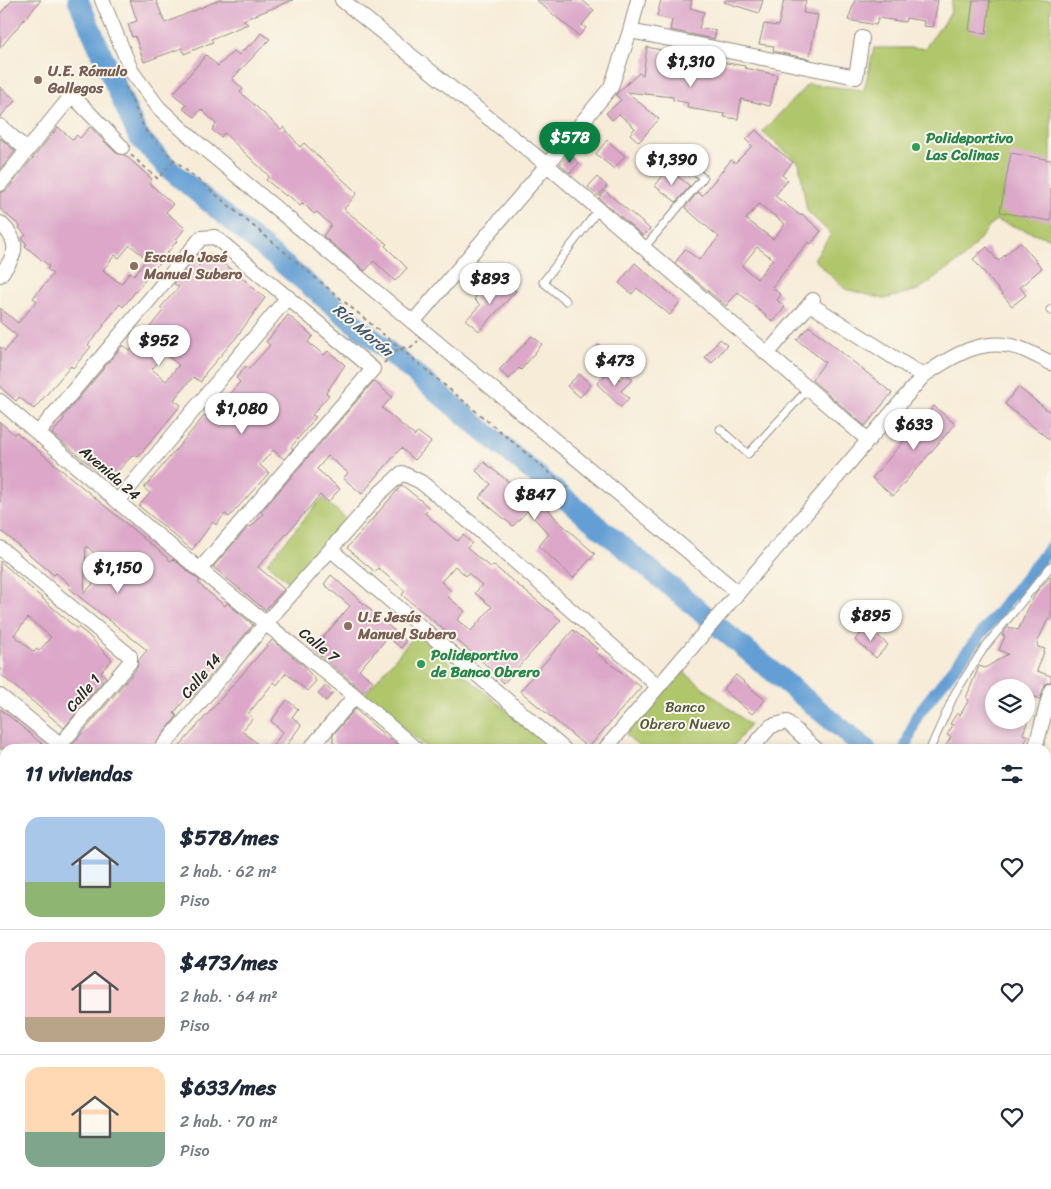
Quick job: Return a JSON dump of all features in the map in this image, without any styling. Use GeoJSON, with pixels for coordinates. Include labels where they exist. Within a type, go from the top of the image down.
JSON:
{"type":"FeatureCollection","features":[{"type":"Feature","properties":{"kind":"street"},"geometry":{"type":"LineString","coordinates":[[102,0],[132,72],[159,108],[194,140],[738,593]]}},
{"type":"Feature","properties":{"kind":"street"},"geometry":{"type":"LineString","coordinates":[[342,0],[548,165],[867,439]]}},
{"type":"Feature","properties":{"kind":"street"},"geometry":{"type":"LineString","coordinates":[[413,322],[548,165],[611,87],[630,31],[638,0]]}},
{"type":"Feature","properties":{"kind":"street"},"geometry":{"type":"LineString","coordinates":[[630,31],[856,77],[862,38]]}},
{"type":"Feature","properties":{"kind":"street"},"geometry":{"type":"LineString","coordinates":[[0,184],[72,95],[122,147]]}},
{"type":"Feature","properties":{"kind":"street"},"geometry":{"type":"LineString","coordinates":[[0,126],[27,150]]}},
{"type":"Feature","properties":{"kind":"street"},"geometry":{"type":"LineString","coordinates":[[0,224],[10,232],[14,243],[13,257],[0,275]]}},
{"type":"Feature","properties":{"kind":"street"},"geometry":{"type":"LineString","coordinates":[[38,432],[201,238],[215,237],[288,297],[373,369],[201,568]]}},
{"type":"Feature","properties":{"kind":"street"},"geometry":{"type":"LineString","coordinates":[[118,501],[288,297]]}},
{"type":"Feature","properties":{"kind":"street"},"geometry":{"type":"LineString","coordinates":[[767,354],[812,302],[923,376]]}},
{"type":"Feature","properties":{"kind":"street"},"geometry":{"type":"LineString","coordinates":[[609,744],[657,685],[923,376],[966,350],[992,343],[1019,348],[1051,363]]}},
{"type":"Feature","properties":{"kind":"street","name":"Avenida 24"},"geometry":{"type":"LineString","coordinates":[[0,401],[118,501],[201,568]]}},
{"type":"Feature","properties":{"kind":"street","name":"Calle 14"},"geometry":{"type":"LineString","coordinates":[[166,744],[266,623],[380,493],[402,474],[421,482],[472,524],[657,685]]}},
{"type":"Feature","properties":{"kind":"street","name":"Calle 1"},"geometry":{"type":"LineString","coordinates":[[0,548],[130,656],[130,662],[61,744]]}},
{"type":"Feature","properties":{"kind":"street"},"geometry":{"type":"LineString","coordinates":[[331,550],[558,744]]}},
{"type":"Feature","properties":{"kind":"street","name":"Calle 7"},"geometry":{"type":"LineString","coordinates":[[201,568],[356,696],[410,744]]}},
{"type":"Feature","properties":{"kind":"street"},"geometry":{"type":"LineString","coordinates":[[1036,744],[1051,690]]}},
{"type":"Feature","properties":{"kind":"street"},"geometry":{"type":"LineString","coordinates":[[0,696],[55,744]]}},
{"type":"Feature","properties":{"kind":"street"},"geometry":{"type":"LineString","coordinates":[[314,744],[356,696]]}},
{"type":"Feature","properties":{"kind":"street"},"geometry":{"type":"LineString","coordinates":[[755,744],[771,726],[787,722],[811,744]]}},
{"type":"Feature","properties":{"kind":"lane"},"geometry":{"type":"LineString","coordinates":[[644,248],[703,178],[678,155]]}},
{"type":"Feature","properties":{"kind":"lane"},"geometry":{"type":"LineString","coordinates":[[566,301],[542,282],[599,209]]}},
{"type":"Feature","properties":{"kind":"lane"},"geometry":{"type":"LineString","coordinates":[[720,429],[748,454],[808,389]]}},
{"type":"Feature","properties":{"kind":"lane"},"geometry":{"type":"LineString","coordinates":[[932,744],[955,693],[984,648],[1051,566]]}},
{"type":"Feature","properties":{"kind":"path"},"geometry":{"type":"LineString","coordinates":[[122,78],[145,130],[174,160],[568,488]]}},
{"type":"Feature","properties":{"kind":"path"},"geometry":{"type":"LineString","coordinates":[[122,147],[158,179],[174,160]]}},
{"type":"Feature","properties":{"kind":"path"},"geometry":{"type":"LineString","coordinates":[[387,362],[399,348]]}},
{"type":"Feature","properties":{"kind":"green space","name":"Polideportivo Las Colinas"},"geometry":{"type":"Polygon","coordinates":[[[952,0],[1051,0],[1051,239],[995,220],[965,257],[918,290],[884,299],[845,289],[814,259],[831,234],[807,211],[799,163],[762,132],[808,84],[864,90],[874,48],[925,48],[950,14],[952,0]]]}},
{"type":"Feature","properties":{"kind":"green space"},"geometry":{"type":"Polygon","coordinates":[[[322,498],[348,520],[293,586],[267,563],[322,498]]]}},
{"type":"Feature","properties":{"kind":"green space","name":"Polideportivo de Banco Obrero"},"geometry":{"type":"Polygon","coordinates":[[[416,634],[546,744],[422,744],[364,695],[416,634]]]}},
{"type":"Feature","properties":{"kind":"green space","name":"Banco Obrero Nuevo"},"geometry":{"type":"Polygon","coordinates":[[[680,669],[750,725],[735,744],[637,744],[626,735],[680,669]]]}},
{"type":"Feature","properties":{"kind":"building"},"geometry":{"type":"Polygon","coordinates":[[[12,0],[41,0],[0,48],[0,14],[12,0]]]}},
{"type":"Feature","properties":{"kind":"building"},"geometry":{"type":"Polygon","coordinates":[[[130,0],[156,0],[165,23],[219,0],[293,0],[243,20],[248,24],[211,39],[213,42],[184,54],[182,48],[144,62],[135,36],[132,37],[128,24],[137,21],[130,0]]]}},
{"type":"Feature","properties":{"kind":"building"},"geometry":{"type":"Polygon","coordinates":[[[536,0],[582,0],[594,10],[582,25],[586,28],[579,36],[536,0]]]}},
{"type":"Feature","properties":{"kind":"building"},"geometry":{"type":"Polygon","coordinates":[[[661,0],[692,0],[690,8],[704,12],[699,28],[716,31],[714,39],[670,30],[672,20],[657,16],[661,0]]]}},
{"type":"Feature","properties":{"kind":"building"},"geometry":{"type":"Polygon","coordinates":[[[725,0],[763,0],[759,13],[724,2],[725,0]]]}},
{"type":"Feature","properties":{"kind":"building"},"geometry":{"type":"Polygon","coordinates":[[[784,0],[806,0],[803,13],[818,15],[809,59],[773,51],[774,46],[759,44],[764,24],[778,26],[784,0]]]}},
{"type":"Feature","properties":{"kind":"building"},"geometry":{"type":"Polygon","coordinates":[[[855,0],[938,0],[933,27],[923,26],[924,21],[906,18],[905,22],[878,18],[876,25],[848,20],[855,0]]]}},
{"type":"Feature","properties":{"kind":"building"},"geometry":{"type":"Polygon","coordinates":[[[973,0],[990,0],[986,34],[969,31],[973,0]]]}},
{"type":"Feature","properties":{"kind":"building"},"geometry":{"type":"Polygon","coordinates":[[[261,33],[270,39],[232,79],[243,89],[240,92],[281,129],[284,127],[300,147],[304,143],[357,193],[344,209],[387,244],[385,246],[407,268],[395,281],[374,261],[365,271],[323,236],[331,225],[317,212],[314,214],[303,203],[300,206],[287,194],[286,196],[266,180],[269,176],[224,133],[221,137],[212,130],[216,124],[201,109],[195,117],[183,109],[187,105],[173,94],[206,55],[218,66],[234,51],[239,55],[249,45],[251,46],[261,33]]]}},
{"type":"Feature","properties":{"kind":"building"},"geometry":{"type":"Polygon","coordinates":[[[647,47],[661,50],[660,52],[745,66],[745,68],[777,75],[770,106],[741,99],[738,119],[724,117],[725,114],[687,108],[688,103],[673,100],[673,97],[627,92],[659,119],[639,142],[630,134],[635,128],[619,114],[612,120],[606,113],[621,100],[616,95],[617,93],[639,73],[643,75],[647,47]]]}},
{"type":"Feature","properties":{"kind":"building"},"geometry":{"type":"Polygon","coordinates":[[[0,87],[16,100],[0,117],[0,87]]]}},
{"type":"Feature","properties":{"kind":"building"},"geometry":{"type":"Polygon","coordinates":[[[58,127],[73,140],[77,135],[80,138],[90,127],[116,153],[125,155],[152,179],[149,183],[173,204],[166,212],[185,228],[177,241],[123,307],[120,304],[103,325],[88,345],[91,347],[73,368],[71,366],[34,409],[19,397],[16,401],[0,387],[0,347],[5,351],[17,336],[0,322],[0,308],[18,323],[37,301],[33,298],[53,274],[47,269],[49,266],[25,246],[27,244],[22,239],[26,235],[19,228],[20,226],[0,209],[0,193],[7,190],[58,127]],[[130,245],[119,258],[115,255],[103,270],[121,284],[130,272],[134,275],[147,259],[130,245]]]}},
{"type":"Feature","properties":{"kind":"building"},"geometry":{"type":"Polygon","coordinates":[[[756,130],[772,146],[793,162],[782,175],[788,180],[775,196],[801,216],[802,214],[821,231],[811,244],[808,242],[772,287],[781,295],[777,300],[785,307],[773,322],[738,292],[726,306],[675,263],[685,249],[699,260],[719,237],[685,208],[698,192],[702,196],[731,160],[735,163],[752,146],[746,140],[756,130]],[[759,204],[746,219],[773,239],[785,224],[759,204]],[[757,247],[742,266],[757,279],[773,259],[757,247]]]}},
{"type":"Feature","properties":{"kind":"building"},"geometry":{"type":"Polygon","coordinates":[[[0,138],[15,151],[0,170],[0,138]]]}},
{"type":"Feature","properties":{"kind":"building"},"geometry":{"type":"Polygon","coordinates":[[[607,140],[625,156],[614,169],[596,154],[607,140]]]}},
{"type":"Feature","properties":{"kind":"building"},"geometry":{"type":"Polygon","coordinates":[[[648,151],[663,161],[657,169],[644,158],[648,151]]]}},
{"type":"Feature","properties":{"kind":"building"},"geometry":{"type":"Polygon","coordinates":[[[1011,153],[1051,160],[1051,221],[1000,212],[1011,153]]]}},
{"type":"Feature","properties":{"kind":"building"},"geometry":{"type":"Polygon","coordinates":[[[569,154],[579,163],[570,173],[560,164],[569,154]]]}},
{"type":"Feature","properties":{"kind":"building"},"geometry":{"type":"Polygon","coordinates":[[[668,169],[690,186],[676,202],[655,186],[668,169]]]}},
{"type":"Feature","properties":{"kind":"building"},"geometry":{"type":"Polygon","coordinates":[[[597,177],[607,186],[598,196],[588,187],[597,177]]]}},
{"type":"Feature","properties":{"kind":"building"},"geometry":{"type":"Polygon","coordinates":[[[605,191],[650,229],[643,236],[599,198],[605,191]]]}},
{"type":"Feature","properties":{"kind":"building"},"geometry":{"type":"Polygon","coordinates":[[[1020,242],[1042,268],[1020,287],[1026,295],[1012,306],[973,259],[987,247],[998,261],[1020,242]]]}},
{"type":"Feature","properties":{"kind":"building"},"geometry":{"type":"Polygon","coordinates":[[[209,253],[239,275],[265,298],[236,338],[206,372],[201,382],[193,377],[180,392],[174,400],[181,405],[138,457],[134,454],[109,480],[52,434],[64,419],[63,417],[123,345],[130,351],[163,311],[160,308],[179,287],[174,284],[193,261],[199,266],[209,253]],[[165,354],[152,369],[166,381],[179,365],[165,354]]]}},
{"type":"Feature","properties":{"kind":"building"},"geometry":{"type":"Polygon","coordinates":[[[635,263],[680,302],[670,315],[637,288],[632,294],[619,283],[635,263]]]}},
{"type":"Feature","properties":{"kind":"building"},"geometry":{"type":"Polygon","coordinates":[[[505,281],[516,291],[479,331],[466,320],[480,305],[474,299],[484,287],[493,295],[505,281]]]}},
{"type":"Feature","properties":{"kind":"building"},"geometry":{"type":"Polygon","coordinates":[[[288,315],[313,336],[308,342],[324,355],[328,351],[345,365],[326,393],[329,395],[312,415],[316,417],[291,447],[293,449],[284,459],[273,450],[260,465],[269,473],[229,517],[225,514],[216,525],[213,522],[192,550],[139,506],[150,493],[144,488],[205,415],[207,417],[219,406],[240,382],[236,378],[246,366],[249,369],[270,345],[266,342],[288,315]]]}},
{"type":"Feature","properties":{"kind":"building"},"geometry":{"type":"Polygon","coordinates":[[[809,326],[892,393],[865,426],[812,380],[825,362],[797,340],[809,326]]]}},
{"type":"Feature","properties":{"kind":"building"},"geometry":{"type":"Polygon","coordinates":[[[532,336],[542,344],[521,370],[519,368],[509,379],[499,370],[532,336]]]}},
{"type":"Feature","properties":{"kind":"building"},"geometry":{"type":"Polygon","coordinates":[[[720,339],[727,345],[712,363],[705,357],[720,339]]]}},
{"type":"Feature","properties":{"kind":"building"},"geometry":{"type":"Polygon","coordinates":[[[599,345],[609,355],[600,365],[590,356],[599,345]]]}},
{"type":"Feature","properties":{"kind":"building"},"geometry":{"type":"Polygon","coordinates":[[[609,370],[620,380],[626,373],[633,379],[621,391],[629,398],[621,407],[597,384],[609,370]]]}},
{"type":"Feature","properties":{"kind":"building"},"geometry":{"type":"Polygon","coordinates":[[[579,374],[591,385],[580,397],[567,386],[579,374]]]}},
{"type":"Feature","properties":{"kind":"building"},"geometry":{"type":"Polygon","coordinates":[[[374,381],[392,397],[382,408],[415,436],[418,432],[431,442],[415,460],[401,448],[362,494],[343,478],[348,473],[328,456],[317,469],[340,489],[328,502],[320,495],[258,567],[284,589],[265,610],[213,567],[249,526],[251,527],[263,514],[261,512],[374,381]]]}},
{"type":"Feature","properties":{"kind":"building"},"geometry":{"type":"Polygon","coordinates":[[[1018,387],[1051,413],[1051,441],[1005,404],[1018,387]]]}},
{"type":"Feature","properties":{"kind":"building"},"geometry":{"type":"Polygon","coordinates":[[[934,406],[955,424],[893,496],[872,478],[934,406]]]}},
{"type":"Feature","properties":{"kind":"building"},"geometry":{"type":"Polygon","coordinates":[[[0,422],[14,434],[16,432],[171,561],[173,559],[200,581],[198,583],[225,606],[227,603],[253,625],[190,700],[187,697],[174,713],[177,716],[156,744],[73,744],[137,668],[139,660],[147,650],[68,587],[70,585],[56,573],[54,575],[0,530],[0,422]],[[86,546],[84,594],[109,565],[86,546]]]}},
{"type":"Feature","properties":{"kind":"building"},"geometry":{"type":"Polygon","coordinates":[[[484,462],[542,509],[546,506],[556,519],[595,554],[573,578],[539,546],[549,534],[527,511],[513,526],[479,498],[491,484],[476,471],[484,462]]]}},
{"type":"Feature","properties":{"kind":"building"},"geometry":{"type":"Polygon","coordinates":[[[402,485],[430,508],[425,513],[453,538],[458,541],[463,535],[472,543],[467,548],[491,567],[493,565],[561,620],[504,683],[483,662],[402,595],[405,591],[378,568],[375,572],[347,548],[402,485]],[[455,566],[441,582],[452,592],[448,597],[465,611],[457,620],[471,631],[492,607],[475,593],[482,585],[468,573],[466,576],[455,566]]]}},
{"type":"Feature","properties":{"kind":"building"},"geometry":{"type":"Polygon","coordinates":[[[0,561],[77,629],[78,627],[88,635],[112,660],[101,672],[106,677],[64,728],[0,674],[0,561]],[[28,618],[14,635],[34,652],[37,649],[39,651],[51,637],[28,618]]]}},
{"type":"Feature","properties":{"kind":"building"},"geometry":{"type":"Polygon","coordinates":[[[331,575],[406,641],[401,648],[388,637],[359,670],[373,681],[364,692],[313,649],[350,606],[324,584],[331,575]]]}},
{"type":"Feature","properties":{"kind":"building"},"geometry":{"type":"Polygon","coordinates":[[[1051,576],[1051,620],[1048,619],[1037,643],[1038,647],[1045,649],[1037,671],[1051,676],[1051,681],[1045,684],[1040,699],[1035,697],[1035,679],[985,679],[985,729],[1025,729],[1023,734],[1028,736],[1024,744],[947,744],[951,737],[947,735],[953,725],[950,724],[957,713],[960,715],[969,700],[966,698],[979,666],[985,668],[1008,654],[999,650],[1005,636],[1002,635],[1008,627],[1018,630],[1036,592],[1051,576]]]}},
{"type":"Feature","properties":{"kind":"building"},"geometry":{"type":"Polygon","coordinates":[[[867,626],[888,645],[876,658],[855,640],[867,626]]]}},
{"type":"Feature","properties":{"kind":"building"},"geometry":{"type":"Polygon","coordinates":[[[573,630],[598,649],[595,652],[641,687],[591,744],[583,744],[520,691],[573,630]]]}},
{"type":"Feature","properties":{"kind":"building"},"geometry":{"type":"Polygon","coordinates":[[[272,640],[304,666],[316,681],[307,691],[286,673],[277,685],[274,682],[248,714],[253,718],[242,731],[258,744],[181,744],[272,640]]]}},
{"type":"Feature","properties":{"kind":"building"},"geometry":{"type":"Polygon","coordinates":[[[736,675],[765,700],[752,714],[723,689],[736,675]]]}},
{"type":"Feature","properties":{"kind":"building"},"geometry":{"type":"Polygon","coordinates":[[[326,686],[333,693],[326,701],[318,694],[326,686]]]}},
{"type":"Feature","properties":{"kind":"building"},"geometry":{"type":"Polygon","coordinates":[[[287,700],[298,709],[292,717],[301,725],[288,744],[274,744],[283,732],[271,721],[287,700]]]}},
{"type":"Feature","properties":{"kind":"building"},"geometry":{"type":"Polygon","coordinates":[[[0,709],[42,744],[0,744],[0,709]]]}},
{"type":"Feature","properties":{"kind":"building"},"geometry":{"type":"Polygon","coordinates":[[[355,709],[396,744],[335,744],[333,742],[333,735],[355,709]]]}},
{"type":"Feature","properties":{"kind":"waterway","name":"Río Morón"},"geometry":{"type":"LineString","coordinates":[[78,0],[138,136],[168,168],[706,616]]}},
{"type":"Feature","properties":{"kind":"waterway"},"geometry":{"type":"LineString","coordinates":[[907,744],[917,715],[1051,546]]}},
{"type":"Feature","properties":{"kind":"waterway"},"geometry":{"type":"LineString","coordinates":[[720,628],[860,744]]}},
{"type":"Feature","properties":{"kind":"place","name":"U.E. Rómulo Gallegos"},"geometry":{"type":"Point","coordinates":[38,80]}},
{"type":"Feature","properties":{"kind":"place","name":"Polideportivo Las Colinas"},"geometry":{"type":"Point","coordinates":[916,147]}},
{"type":"Feature","properties":{"kind":"place","name":"Escuela José Manuel Subero"},"geometry":{"type":"Point","coordinates":[134,266]}},
{"type":"Feature","properties":{"kind":"place","name":"U.E Jesús Manuel Subero"},"geometry":{"type":"Point","coordinates":[348,626]}},
{"type":"Feature","properties":{"kind":"place","name":"Polideportivo de Banco Obrero"},"geometry":{"type":"Point","coordinates":[421,664]}}]}
